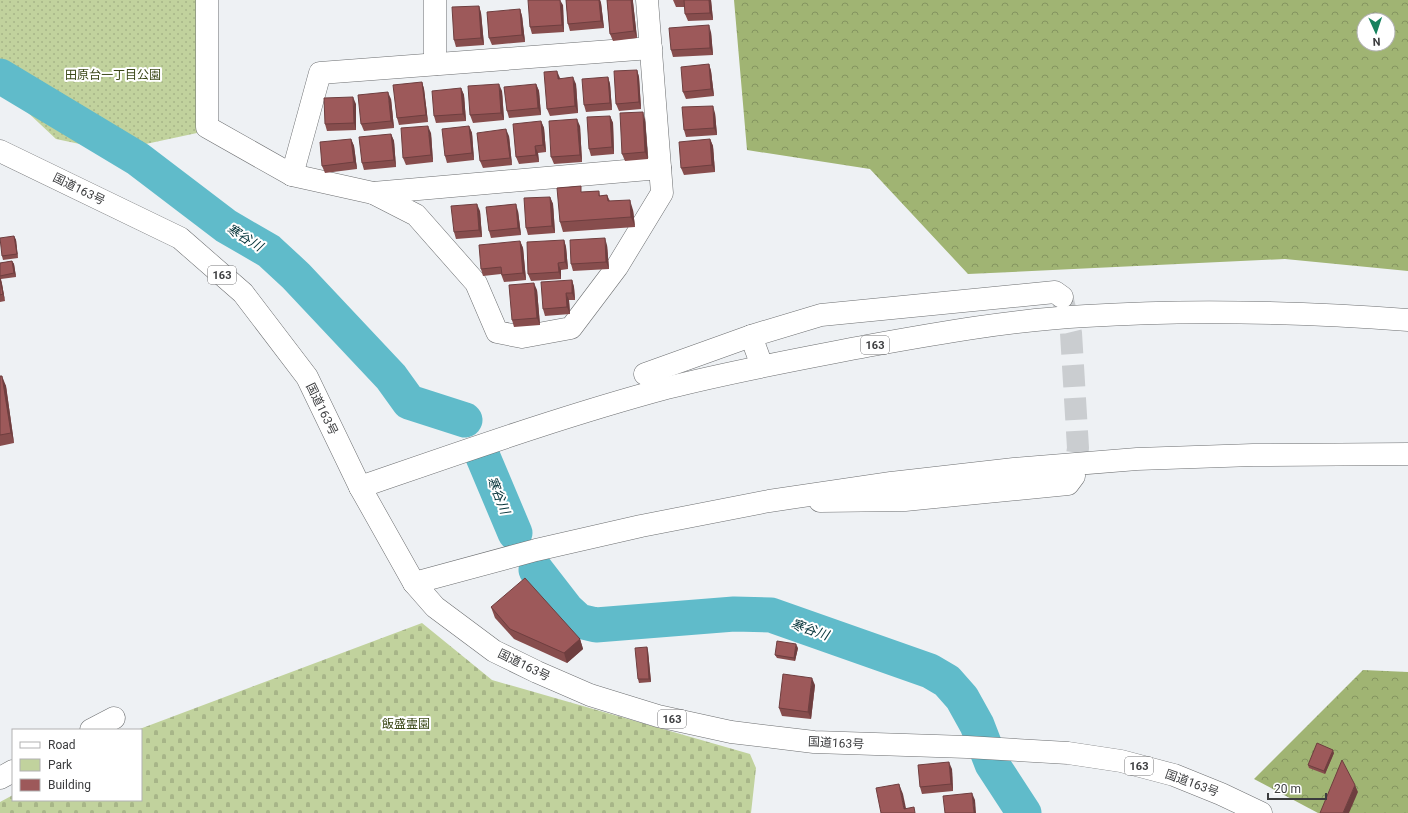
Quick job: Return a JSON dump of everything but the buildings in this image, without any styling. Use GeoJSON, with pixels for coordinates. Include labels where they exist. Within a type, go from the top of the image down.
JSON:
{"type":"FeatureCollection","features":[{"type":"Feature","properties":{"kind":"main road"},"geometry":{"type":"LineString","coordinates":[[207,0],[207,127],[292,175],[373,193],[416,215],[476,283],[497,332],[522,338],[571,328],[617,267],[662,192],[647,0]]}},
{"type":"Feature","properties":{"kind":"main road"},"geometry":{"type":"LineString","coordinates":[[434,0],[435,64]]}},
{"type":"Feature","properties":{"kind":"main road"},"geometry":{"type":"LineString","coordinates":[[292,175],[320,73],[651,48]]}},
{"type":"Feature","properties":{"kind":"main road","name":"国道163号"},"geometry":{"type":"LineString","coordinates":[[0,151],[180,238],[243,293],[307,377],[360,487],[414,583],[435,607],[494,651],[590,695],[658,716],[731,732],[814,742],[967,747],[1068,753],[1129,763],[1174,775],[1221,794],[1261,813]]}},
{"type":"Feature","properties":{"kind":"main road"},"geometry":{"type":"LineString","coordinates":[[373,193],[660,168]]}},
{"type":"Feature","properties":{"kind":"main road"},"geometry":{"type":"LineString","coordinates":[[645,374],[751,336],[821,315],[1055,292],[1062,297]]}},
{"type":"Feature","properties":{"kind":"main road","name":"163"},"geometry":{"type":"LineString","coordinates":[[360,487],[566,417],[668,388],[762,366],[907,339],[988,326],[1083,316],[1166,312],[1245,312],[1339,315],[1408,320]]}},
{"type":"Feature","properties":{"kind":"main road"},"geometry":{"type":"LineString","coordinates":[[751,336],[762,366]]}},
{"type":"Feature","properties":{"kind":"main road"},"geometry":{"type":"LineString","coordinates":[[414,583],[536,550],[641,526],[769,501],[899,482],[1014,469],[1137,459],[1253,455],[1408,454]]}},
{"type":"Feature","properties":{"kind":"main road"},"geometry":{"type":"LineString","coordinates":[[769,501],[905,500],[1068,484],[1074,476]]}},
{"type":"Feature","properties":{"kind":"main road"},"geometry":{"type":"LineString","coordinates":[[93,729],[114,718]]}},
{"type":"Feature","properties":{"kind":"main road"},"geometry":{"type":"LineString","coordinates":[[0,778],[12,772]]}},
{"type":"Feature","properties":{"kind":"green space","name":"田原台一丁目公園"},"geometry":{"type":"Polygon","coordinates":[[[0,0],[196,0],[197,133],[113,151],[56,139],[0,88],[0,0]]]}},
{"type":"Feature","properties":{"kind":"green space"},"geometry":{"type":"Polygon","coordinates":[[[734,0],[1408,0],[1408,271],[1285,259],[968,274],[870,169],[747,150],[734,0]]]}},
{"type":"Feature","properties":{"kind":"green space","name":"飯盛霊園"},"geometry":{"type":"Polygon","coordinates":[[[422,623],[492,680],[750,754],[756,768],[751,813],[0,813],[0,802],[12,796],[12,801],[142,801],[142,729],[140,729],[422,623]]]}},
{"type":"Feature","properties":{"kind":"green space"},"geometry":{"type":"Polygon","coordinates":[[[1363,670],[1408,672],[1408,813],[1318,813],[1254,779],[1363,670]]]}},
{"type":"Feature","properties":{"kind":"waterway","name":"寒谷川"},"geometry":{"type":"LineString","coordinates":[[0,76],[138,159],[226,226],[269,251],[296,276],[391,377],[409,402],[465,420]]}},
{"type":"Feature","properties":{"kind":"waterway","name":"寒谷川"},"geometry":{"type":"LineString","coordinates":[[483,457],[515,533]]}},
{"type":"Feature","properties":{"kind":"waterway","name":"寒谷川"},"geometry":{"type":"LineString","coordinates":[[536,570],[567,610],[579,621],[596,625],[734,614],[771,615],[930,671],[947,681],[962,698],[977,725],[992,764],[1024,813]]}},
{"type":"Feature","properties":{"kind":"tunnel"},"geometry":{"type":"LineString","coordinates":[[1063,300],[1071,333],[1078,448],[1074,476]]}}]}
